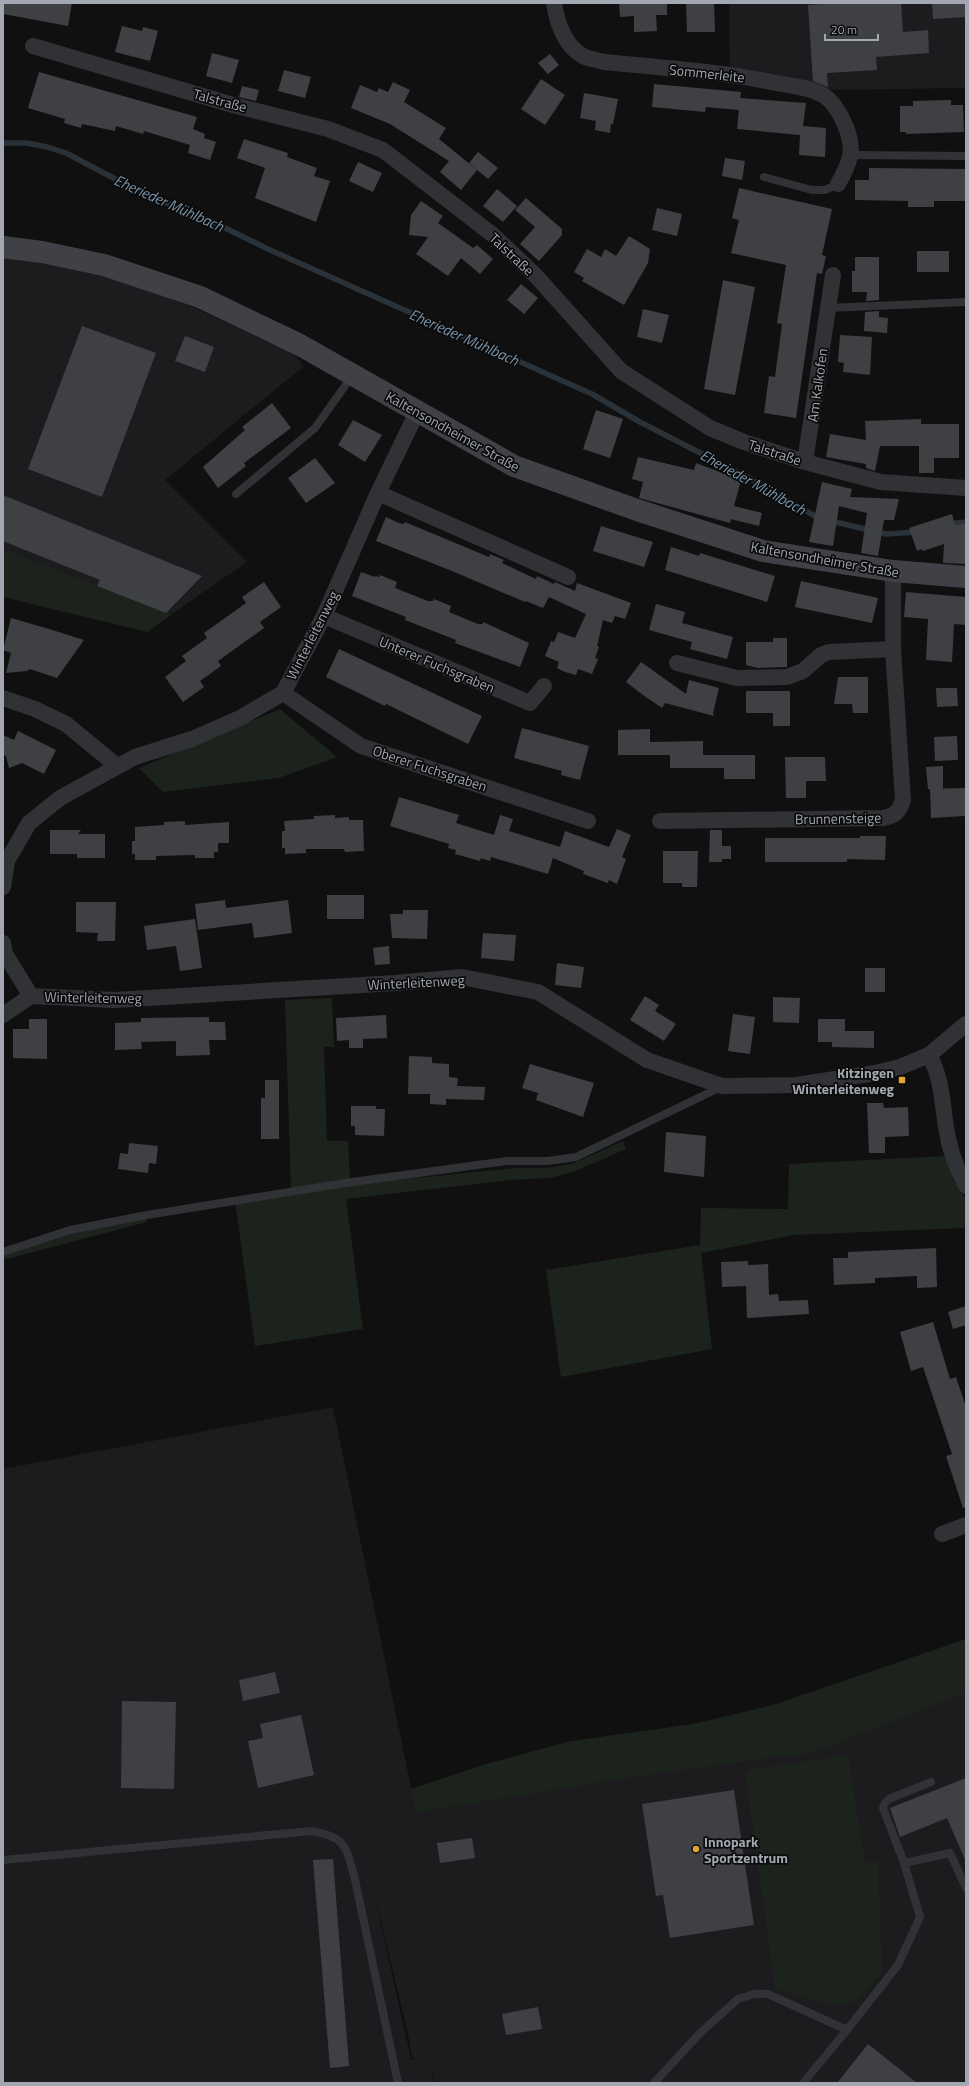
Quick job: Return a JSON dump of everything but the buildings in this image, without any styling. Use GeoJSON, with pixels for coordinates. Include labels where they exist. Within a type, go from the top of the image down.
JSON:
{"type":"FeatureCollection","features":[{"type":"Feature","properties":{"kind":"main road","name":"Kaltensondheimer Straße"},"geometry":{"type":"LineString","coordinates":[[3,247],[42,252],[104,265],[200,297],[300,345],[514,466],[637,510],[763,551],[893,572],[966,577]]}},
{"type":"Feature","properties":{"kind":"street","name":"Sommerleite"},"geometry":{"type":"LineString","coordinates":[[554,3],[556,17],[562,32],[570,45],[584,56],[604,62],[740,75],[807,89],[823,95],[836,105],[844,122],[850,155],[845,172],[838,184]]}},
{"type":"Feature","properties":{"kind":"street","name":"Talstraße"},"geometry":{"type":"LineString","coordinates":[[33,46],[226,102],[328,129],[383,150],[493,235],[537,277],[621,371],[710,428],[744,442],[805,462],[881,482],[966,488]]}},
{"type":"Feature","properties":{"kind":"street","name":"Am Kalkofen"},"geometry":{"type":"LineString","coordinates":[[805,462],[833,275]]}},
{"type":"Feature","properties":{"kind":"street","name":"Winterleitenweg"},"geometry":{"type":"LineString","coordinates":[[3,887],[7,861],[29,823],[60,798],[135,757],[192,739],[240,718],[283,693],[324,616],[378,493],[417,412]]}},
{"type":"Feature","properties":{"kind":"street"},"geometry":{"type":"LineString","coordinates":[[378,493],[568,577]]}},
{"type":"Feature","properties":{"kind":"street","name":"Brunnensteige"},"geometry":{"type":"LineString","coordinates":[[660,821],[884,818],[892,816],[899,811],[903,800],[893,649],[893,572]]}},
{"type":"Feature","properties":{"kind":"street","name":"Unterer Fuchsgraben"},"geometry":{"type":"LineString","coordinates":[[324,616],[530,703],[544,686]]}},
{"type":"Feature","properties":{"kind":"street"},"geometry":{"type":"LineString","coordinates":[[677,663],[737,678],[787,677],[803,671],[820,655],[829,652],[893,649]]}},
{"type":"Feature","properties":{"kind":"street","name":"Oberer Fuchsgraben"},"geometry":{"type":"LineString","coordinates":[[283,693],[361,746],[588,821]]}},
{"type":"Feature","properties":{"kind":"street"},"geometry":{"type":"LineString","coordinates":[[3,698],[35,709],[66,724],[117,766]]}},
{"type":"Feature","properties":{"kind":"street","name":"Winterleitenweg"},"geometry":{"type":"LineString","coordinates":[[3,943],[5,954],[31,996],[114,1000],[395,983],[462,977],[538,992],[647,1060],[722,1086],[796,1085],[875,1073],[900,1067],[930,1055],[966,1024]]}},
{"type":"Feature","properties":{"kind":"street"},"geometry":{"type":"LineString","coordinates":[[3,1015],[31,996]]}},
{"type":"Feature","properties":{"kind":"street"},"geometry":{"type":"LineString","coordinates":[[930,1055],[941,1082],[946,1127],[952,1153],[966,1186]]}},
{"type":"Feature","properties":{"kind":"street"},"geometry":{"type":"LineString","coordinates":[[942,1534],[966,1525]]}},
{"type":"Feature","properties":{"kind":"lane"},"geometry":{"type":"LineString","coordinates":[[850,155],[966,156]]}},
{"type":"Feature","properties":{"kind":"lane","name":"Sommerleite"},"geometry":{"type":"LineString","coordinates":[[764,177],[812,190],[825,190],[838,184]]}},
{"type":"Feature","properties":{"kind":"lane"},"geometry":{"type":"LineString","coordinates":[[828,308],[966,302]]}},
{"type":"Feature","properties":{"kind":"lane"},"geometry":{"type":"LineString","coordinates":[[236,494],[315,428],[353,375]]}},
{"type":"Feature","properties":{"kind":"lane"},"geometry":{"type":"LineString","coordinates":[[3,1252],[70,1230],[233,1200],[507,1161],[548,1161],[576,1156],[722,1086]]}},
{"type":"Feature","properties":{"kind":"lane"},"geometry":{"type":"LineString","coordinates":[[802,2083],[847,2030],[898,1965],[920,1917],[904,1863],[882,1808],[889,1799],[931,1782]]}},
{"type":"Feature","properties":{"kind":"lane"},"geometry":{"type":"LineString","coordinates":[[3,1860],[311,1831],[331,1835],[346,1847],[354,1875],[398,2083]]}},
{"type":"Feature","properties":{"kind":"lane"},"geometry":{"type":"LineString","coordinates":[[904,1863],[950,1852],[966,1888]]}},
{"type":"Feature","properties":{"kind":"lane"},"geometry":{"type":"LineString","coordinates":[[654,2083],[700,2033],[738,1999],[754,1994],[768,1994],[847,2030]]}},
{"type":"Feature","properties":{"kind":"shaded area"},"geometry":{"type":"Polygon","coordinates":[[[729,3],[966,3],[966,88],[829,90],[730,69],[729,3]]]}},
{"type":"Feature","properties":{"kind":"shaded area"},"geometry":{"type":"Polygon","coordinates":[[[3,256],[101,273],[195,308],[294,354],[304,366],[165,480],[247,562],[169,616],[3,550],[3,256]]]}},
{"type":"Feature","properties":{"kind":"shaded area"},"geometry":{"type":"Polygon","coordinates":[[[3,549],[171,615],[147,632],[3,597],[3,549]]]}},
{"type":"Feature","properties":{"kind":"shaded area"},"geometry":{"type":"Polygon","coordinates":[[[280,709],[337,757],[279,778],[163,792],[139,768],[280,709]]]}},
{"type":"Feature","properties":{"kind":"shaded area"},"geometry":{"type":"Polygon","coordinates":[[[332,998],[334,1047],[324,1047],[327,1141],[348,1141],[350,1180],[291,1189],[285,1000],[332,998]]]}},
{"type":"Feature","properties":{"kind":"shaded area"},"geometry":{"type":"Polygon","coordinates":[[[623,1141],[626,1149],[573,1172],[550,1178],[510,1180],[346,1199],[363,1329],[255,1346],[235,1201],[345,1185],[516,1168],[547,1168],[572,1164],[623,1141]]]}},
{"type":"Feature","properties":{"kind":"shaded area"},"geometry":{"type":"Polygon","coordinates":[[[946,1156],[953,1180],[966,1200],[966,1224],[963,1228],[794,1235],[701,1253],[712,1349],[561,1377],[546,1270],[700,1245],[701,1208],[788,1209],[789,1164],[946,1156]]]}},
{"type":"Feature","properties":{"kind":"shaded area"},"geometry":{"type":"Polygon","coordinates":[[[143,1217],[147,1222],[3,1260],[3,1253],[35,1241],[143,1217]]]}},
{"type":"Feature","properties":{"kind":"shaded area"},"geometry":{"type":"Polygon","coordinates":[[[333,1407],[416,1812],[966,1692],[966,2083],[435,2083],[430,2060],[434,2083],[3,2083],[3,1469],[333,1407]],[[373,1889],[411,2059],[422,2060],[412,2058],[409,2038],[373,1889]]]}},
{"type":"Feature","properties":{"kind":"shaded area"},"geometry":{"type":"Polygon","coordinates":[[[966,1639],[966,1693],[813,1752],[627,1778],[416,1812],[411,1789],[486,1764],[571,1741],[693,1724],[773,1705],[966,1639]]]}},
{"type":"Feature","properties":{"kind":"shaded area"},"geometry":{"type":"Polygon","coordinates":[[[848,1755],[865,1863],[878,1862],[882,1972],[865,1994],[853,2001],[843,2003],[819,2002],[775,1989],[745,1770],[848,1755]]]}},
{"type":"Feature","properties":{"kind":"waterway","name":"Eherieder Mühlbach"},"geometry":{"type":"LineString","coordinates":[[3,143],[27,143],[66,153],[142,193],[213,222],[268,249],[592,394],[640,422],[749,478],[820,519]]}},
{"type":"Feature","properties":{"kind":"waterway","name":"Eherieder Mühlbach"},"geometry":{"type":"LineString","coordinates":[[831,521],[886,534],[917,532]]}},
{"type":"Feature","properties":{"kind":"waterway","name":"Eherieder Mühlbach"},"geometry":{"type":"LineString","coordinates":[[955,523],[966,522]]}},
{"type":"Feature","properties":{"kind":"place","name":"Kitzingen Winterleitenweg"},"geometry":{"type":"Point","coordinates":[902,1080]}},
{"type":"Feature","properties":{"kind":"place","name":"Innopark Sportzentrum"},"geometry":{"type":"Point","coordinates":[696,1849]}}]}
